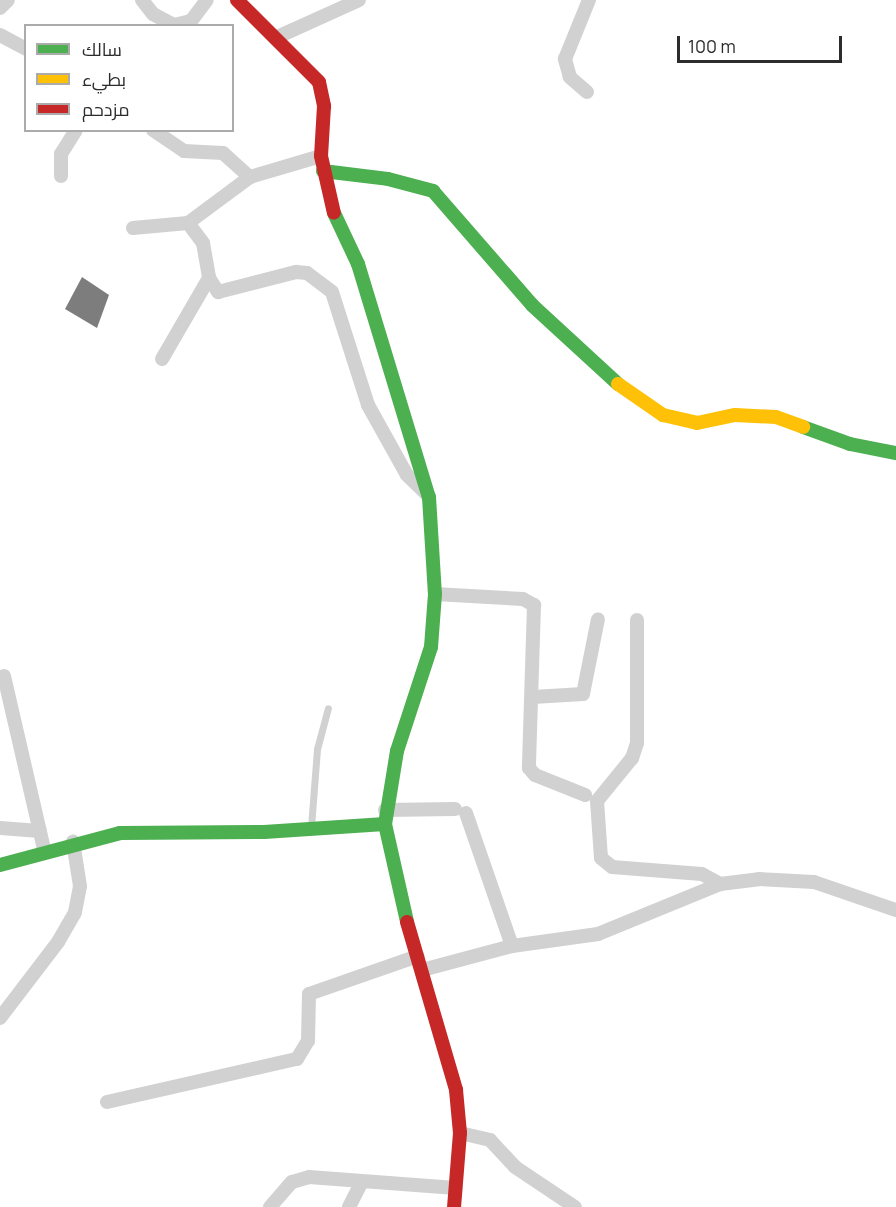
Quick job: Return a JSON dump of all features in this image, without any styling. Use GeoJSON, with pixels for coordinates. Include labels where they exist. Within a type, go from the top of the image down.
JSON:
{"type":"FeatureCollection","features":[{"type":"Feature","properties":{"kind":"main road"},"geometry":{"type":"LineString","coordinates":[[237,0],[275,38],[304,62],[318,82],[324,106],[321,156],[327,198],[358,264],[429,497],[435,594],[430,658],[397,751],[385,817],[420,963],[456,1090],[460,1133],[454,1207]]}},
{"type":"Feature","properties":{"kind":"main road"},"geometry":{"type":"LineString","coordinates":[[323,171],[388,179],[433,191],[532,306],[629,394],[663,415],[697,423],[735,415],[776,417],[850,444],[896,453]]}},
{"type":"Feature","properties":{"kind":"main road"},"geometry":{"type":"LineString","coordinates":[[0,865],[44,849],[120,833],[311,828],[385,817]]}},
{"type":"Feature","properties":{"kind":"street"},"geometry":{"type":"LineString","coordinates":[[0,8],[8,0]]}},
{"type":"Feature","properties":{"kind":"street"},"geometry":{"type":"LineString","coordinates":[[142,0],[153,14],[172,24]]}},
{"type":"Feature","properties":{"kind":"street"},"geometry":{"type":"LineString","coordinates":[[178,24],[191,21],[207,0]]}},
{"type":"Feature","properties":{"kind":"street"},"geometry":{"type":"LineString","coordinates":[[275,38],[359,0]]}},
{"type":"Feature","properties":{"kind":"street"},"geometry":{"type":"LineString","coordinates":[[587,92],[570,78],[565,59],[589,0]]}},
{"type":"Feature","properties":{"kind":"street"},"geometry":{"type":"LineString","coordinates":[[0,35],[24,48]]}},
{"type":"Feature","properties":{"kind":"street"},"geometry":{"type":"LineString","coordinates":[[61,176],[61,154],[75,132]]}},
{"type":"Feature","properties":{"kind":"street"},"geometry":{"type":"LineString","coordinates":[[156,132],[184,151],[223,153],[249,177]]}},
{"type":"Feature","properties":{"kind":"street"},"geometry":{"type":"LineString","coordinates":[[133,228],[188,223],[249,177],[321,156]]}},
{"type":"Feature","properties":{"kind":"street"},"geometry":{"type":"LineString","coordinates":[[188,223],[203,243],[209,278],[222,292],[296,272],[323,283],[339,305],[360,386],[373,414],[407,475],[429,497]]}},
{"type":"Feature","properties":{"kind":"street"},"geometry":{"type":"LineString","coordinates":[[162,359],[209,278]]}},
{"type":"Feature","properties":{"kind":"street"},"geometry":{"type":"LineString","coordinates":[[435,594],[523,599],[534,605],[533,697],[529,768],[535,775],[585,795]]}},
{"type":"Feature","properties":{"kind":"street"},"geometry":{"type":"LineString","coordinates":[[533,697],[583,693],[598,619]]}},
{"type":"Feature","properties":{"kind":"street"},"geometry":{"type":"LineString","coordinates":[[637,620],[637,743],[632,758],[597,801],[601,858],[612,867],[702,874],[720,885]]}},
{"type":"Feature","properties":{"kind":"street"},"geometry":{"type":"LineString","coordinates":[[4,676],[44,849]]}},
{"type":"Feature","properties":{"kind":"street"},"geometry":{"type":"LineString","coordinates":[[385,817],[460,811],[512,946]]}},
{"type":"Feature","properties":{"kind":"street"},"geometry":{"type":"LineString","coordinates":[[0,828],[40,831]]}},
{"type":"Feature","properties":{"kind":"street"},"geometry":{"type":"LineString","coordinates":[[0,1018],[58,942],[75,912],[79,876],[73,842]]}},
{"type":"Feature","properties":{"kind":"street"},"geometry":{"type":"LineString","coordinates":[[107,1102],[297,1059],[308,1041],[309,994],[420,963],[512,946],[598,934],[720,885],[759,879],[814,882],[896,910]]}},
{"type":"Feature","properties":{"kind":"street"},"geometry":{"type":"LineString","coordinates":[[460,1133],[490,1140],[515,1167],[575,1207]]}},
{"type":"Feature","properties":{"kind":"street"},"geometry":{"type":"LineString","coordinates":[[270,1207],[300,1178],[456,1188]]}},
{"type":"Feature","properties":{"kind":"street"},"geometry":{"type":"LineString","coordinates":[[349,1207],[362,1182]]}},
{"type":"Feature","properties":{"kind":"lane"},"geometry":{"type":"LineString","coordinates":[[311,828],[317,749],[328,708]]}},
{"type":"Feature","properties":{"kind":"building"},"geometry":{"type":"Polygon","coordinates":[[[82,277],[109,295],[97,328],[65,309],[82,277]]]}},
{"type":"Feature","properties":{"kind":"traffic: fast"},"geometry":{"type":"LineString","coordinates":[[323,171],[388,179],[433,191],[532,305],[618,384]]}},
{"type":"Feature","properties":{"kind":"traffic: fast"},"geometry":{"type":"LineString","coordinates":[[334,213],[358,264],[429,497],[435,594],[431,647],[397,751],[385,824],[407,922]]}},
{"type":"Feature","properties":{"kind":"traffic: fast"},"geometry":{"type":"LineString","coordinates":[[803,427],[850,444],[896,453]]}},
{"type":"Feature","properties":{"kind":"traffic: fast"},"geometry":{"type":"LineString","coordinates":[[0,865],[120,833],[264,832],[385,824]]}},
{"type":"Feature","properties":{"kind":"traffic: slow"},"geometry":{"type":"LineString","coordinates":[[618,384],[663,415],[697,423],[735,415],[776,417],[803,427]]}},
{"type":"Feature","properties":{"kind":"traffic: jam"},"geometry":{"type":"LineString","coordinates":[[237,0],[319,82],[324,106],[321,156],[334,213]]}},
{"type":"Feature","properties":{"kind":"traffic: jam"},"geometry":{"type":"LineString","coordinates":[[407,922],[456,1090],[460,1133],[454,1207]]}}]}
